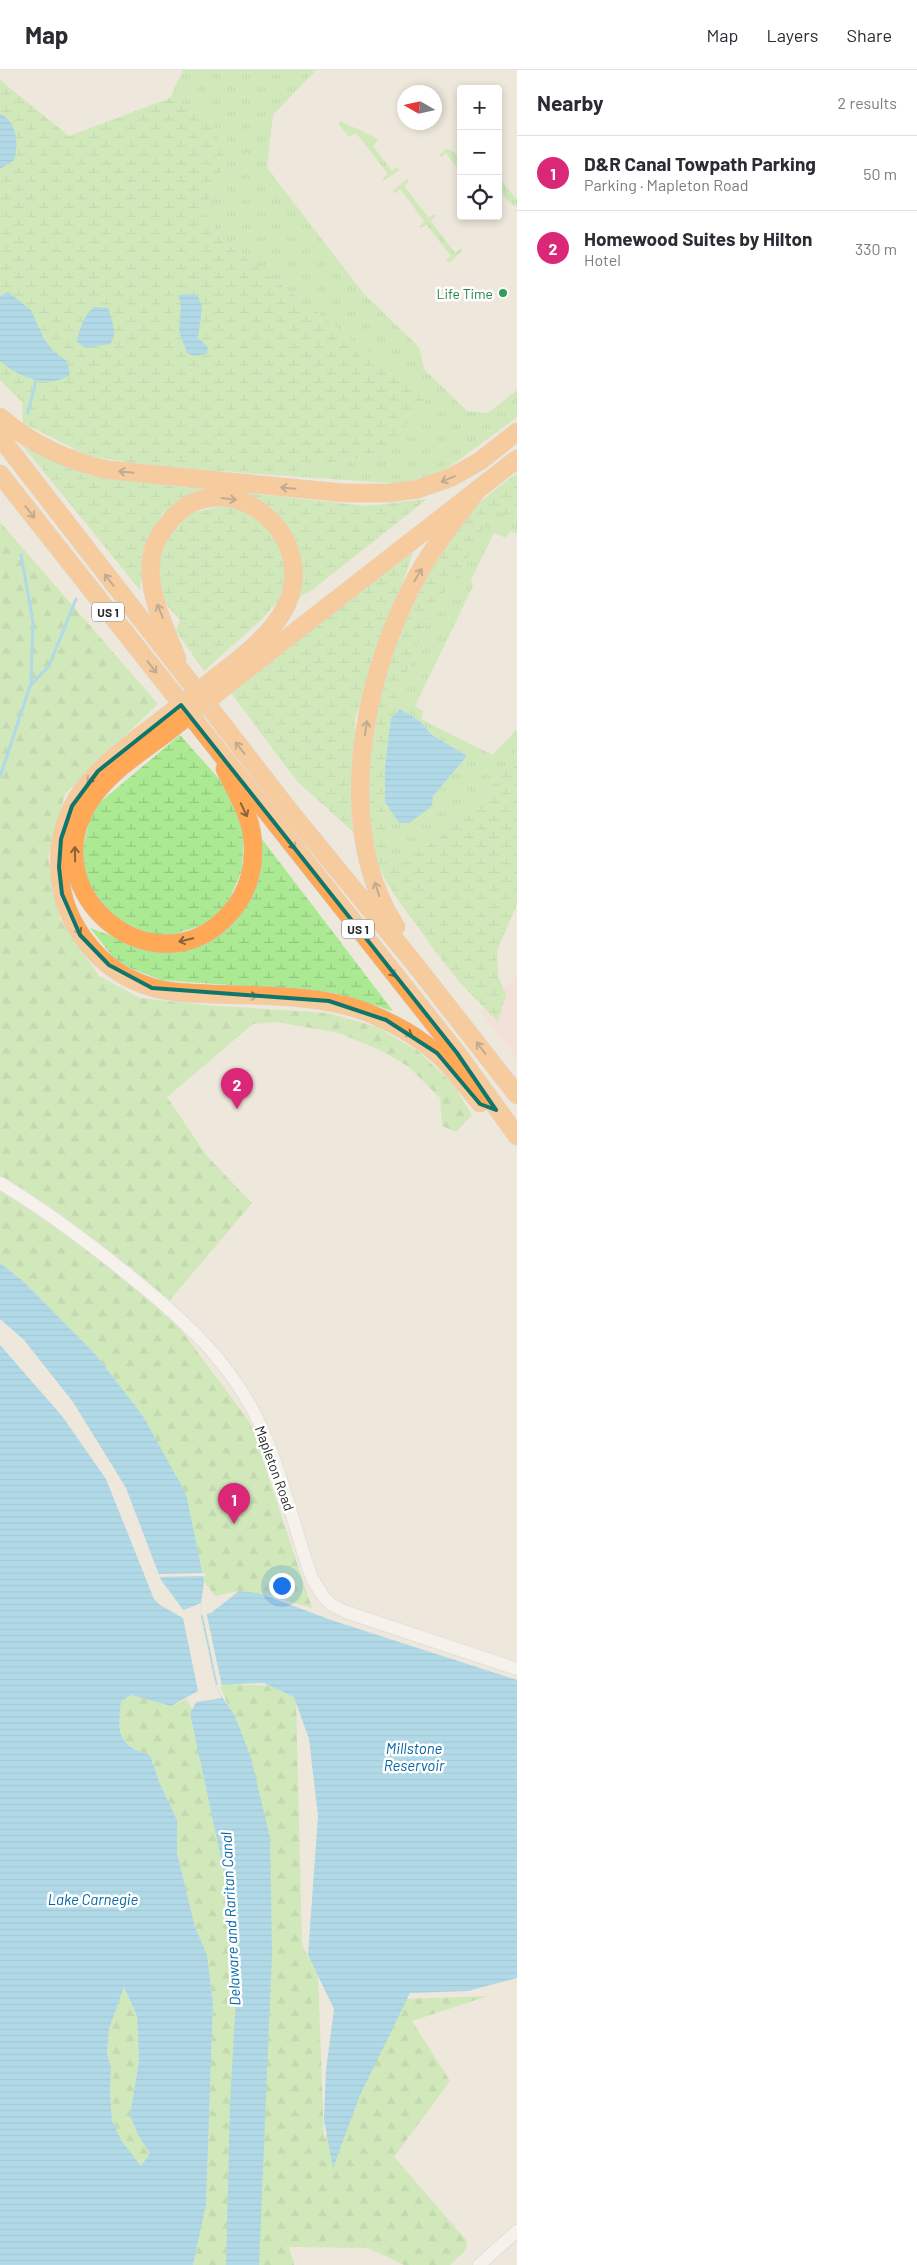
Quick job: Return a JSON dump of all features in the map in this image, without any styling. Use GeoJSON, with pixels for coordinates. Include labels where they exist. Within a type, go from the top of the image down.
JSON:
{"type":"FeatureCollection","features":[{"type":"Feature","properties":{"kind":"highway"},"geometry":{"type":"LineString","coordinates":[[0,417],[28,439],[52,452],[78,463],[109,470],[366,494],[403,492],[437,483],[464,471],[517,432]]}},
{"type":"Feature","properties":{"kind":"highway","name":"US 1"},"geometry":{"type":"LineString","coordinates":[[0,438],[292,814],[414,963],[517,1095]]}},
{"type":"Feature","properties":{"kind":"highway"},"geometry":{"type":"LineString","coordinates":[[241,658],[254,651],[517,443]]}},
{"type":"Feature","properties":{"kind":"highway"},"geometry":{"type":"LineString","coordinates":[[216,750],[248,818],[252,834],[252,867],[244,894],[226,918],[217,927],[205,934],[171,943],[153,942],[139,939],[117,929],[92,907],[83,892],[76,874],[74,853],[76,833],[83,812],[97,791],[160,729],[517,459]]}},
{"type":"Feature","properties":{"kind":"highway","name":"US 1"},"geometry":{"type":"LineString","coordinates":[[0,474],[216,750],[242,779],[345,914],[457,1053],[496,1110],[517,1136]]}},
{"type":"Feature","properties":{"kind":"highway"},"geometry":{"type":"LineString","coordinates":[[414,963],[409,948],[380,897],[364,841],[361,813],[363,749],[368,712],[379,668],[403,603],[433,550],[478,489]]}},
{"type":"Feature","properties":{"kind":"highway"},"geometry":{"type":"LineString","coordinates":[[183,673],[155,600],[150,562],[154,546],[170,520],[193,504],[208,498],[230,498],[259,509],[277,525],[284,535],[292,555],[293,580],[287,602],[273,624],[241,658],[228,676]]}},
{"type":"Feature","properties":{"kind":"highway"},"geometry":{"type":"LineString","coordinates":[[160,729],[119,752],[86,784],[64,823],[59,854],[62,894],[80,935],[98,956],[124,975],[152,988],[184,993],[316,1000],[364,1011],[386,1020],[436,1053],[480,1104],[496,1110]]}},
{"type":"Feature","properties":{"kind":"street","name":"Mapleton Road"},"geometry":{"type":"LineString","coordinates":[[0,1183],[82,1237],[190,1326],[224,1365],[241,1390],[263,1430],[312,1578],[323,1596],[332,1605],[362,1618],[517,1669]]}},
{"type":"Feature","properties":{"kind":"street"},"geometry":{"type":"LineString","coordinates":[[479,2265],[517,2231]]}},
{"type":"Feature","properties":{"kind":"highlighted area"},"geometry":{"type":"Polygon","coordinates":[[[181,705],[457,1053],[496,1110],[480,1104],[437,1053],[386,1020],[329,1001],[152,988],[109,965],[80,935],[62,894],[59,867],[61,839],[72,806],[98,771],[181,705]]]}},
{"type":"Feature","properties":{"kind":"shaded area"},"geometry":{"type":"Polygon","coordinates":[[[517,975],[517,1059],[481,1012],[517,975]]]}},
{"type":"Feature","properties":{"kind":"green space"},"geometry":{"type":"Polygon","coordinates":[[[183,70],[316,70],[273,115],[267,168],[364,294],[419,347],[424,369],[467,411],[488,413],[517,390],[517,417],[444,471],[406,484],[272,475],[382,454],[428,397],[222,240],[204,210],[227,161],[170,98],[183,70]]]}},
{"type":"Feature","properties":{"kind":"green space"},"geometry":{"type":"Polygon","coordinates":[[[0,80],[69,136],[170,98],[209,115],[227,161],[204,210],[222,240],[429,397],[382,454],[272,475],[135,464],[87,455],[23,423],[22,402],[0,380],[0,80]]]}},
{"type":"Feature","properties":{"kind":"green space"},"geometry":{"type":"Polygon","coordinates":[[[340,121],[378,139],[373,146],[392,171],[397,167],[400,170],[383,181],[383,178],[388,174],[356,133],[349,137],[339,124],[340,121]]]}},
{"type":"Feature","properties":{"kind":"green space"},"geometry":{"type":"Polygon","coordinates":[[[447,149],[454,152],[457,155],[457,168],[446,153],[441,157],[439,155],[447,149]]]}},
{"type":"Feature","properties":{"kind":"green space"},"geometry":{"type":"Polygon","coordinates":[[[407,179],[409,182],[404,186],[429,218],[434,214],[436,215],[431,221],[455,253],[461,249],[463,250],[449,263],[446,260],[451,256],[426,224],[421,228],[419,227],[424,221],[400,189],[395,193],[392,192],[407,179]]]}},
{"type":"Feature","properties":{"kind":"green space"},"geometry":{"type":"Polygon","coordinates":[[[502,181],[517,200],[517,207],[509,202],[503,194],[502,181]]]}},
{"type":"Feature","properties":{"kind":"green space"},"geometry":{"type":"Polygon","coordinates":[[[18,440],[91,476],[221,489],[163,512],[145,547],[140,590],[18,440]]]}},
{"type":"Feature","properties":{"kind":"green space"},"geometry":{"type":"Polygon","coordinates":[[[517,473],[517,519],[493,510],[462,568],[434,605],[400,690],[400,709],[391,718],[385,765],[385,802],[390,855],[399,865],[440,837],[490,789],[517,749],[517,904],[497,951],[498,977],[506,994],[498,1022],[447,967],[384,877],[375,857],[370,837],[368,792],[372,743],[383,682],[392,652],[415,595],[453,530],[479,504],[517,473]]]}},
{"type":"Feature","properties":{"kind":"green space"},"geometry":{"type":"Polygon","coordinates":[[[245,493],[367,506],[427,499],[311,591],[295,599],[301,561],[292,532],[271,507],[245,493]]]}},
{"type":"Feature","properties":{"kind":"green space"},"geometry":{"type":"Polygon","coordinates":[[[230,504],[269,525],[281,545],[286,573],[279,600],[261,620],[204,671],[176,631],[180,620],[161,599],[157,569],[166,534],[192,513],[230,504]]]}},
{"type":"Feature","properties":{"kind":"green space"},"geometry":{"type":"Polygon","coordinates":[[[493,509],[517,519],[517,534],[510,531],[506,538],[494,533],[471,580],[473,586],[415,706],[423,711],[421,719],[493,755],[515,730],[517,731],[517,749],[490,789],[440,837],[399,866],[390,855],[385,802],[399,823],[433,796],[467,756],[432,735],[420,721],[400,709],[400,690],[434,605],[462,568],[493,509]]]}},
{"type":"Feature","properties":{"kind":"green space"},"geometry":{"type":"Polygon","coordinates":[[[0,522],[158,704],[65,794],[48,858],[60,919],[99,976],[140,998],[206,1005],[328,1013],[377,1027],[418,1051],[453,1084],[472,1115],[456,1132],[442,1126],[440,1098],[409,1067],[382,1051],[339,1033],[276,1022],[253,1024],[167,1097],[206,1155],[252,1203],[170,1300],[176,1323],[251,1424],[312,1608],[259,1593],[239,1591],[215,1596],[204,1581],[200,1562],[143,1416],[96,1355],[24,1282],[0,1263],[0,522]]]}},
{"type":"Feature","properties":{"kind":"green space"},"geometry":{"type":"Polygon","coordinates":[[[413,553],[355,719],[353,832],[297,781],[231,693],[378,572],[413,553]]]}},
{"type":"Feature","properties":{"kind":"green space"},"geometry":{"type":"Polygon","coordinates":[[[180,735],[221,781],[244,829],[242,870],[220,920],[164,937],[125,928],[93,896],[81,858],[92,809],[180,735]]]}},
{"type":"Feature","properties":{"kind":"green space"},"geometry":{"type":"Polygon","coordinates":[[[255,830],[393,1011],[335,993],[161,980],[118,963],[90,928],[155,952],[199,947],[238,917],[255,830]]]}},
{"type":"Feature","properties":{"kind":"green space"},"geometry":{"type":"Polygon","coordinates":[[[219,1684],[285,1686],[296,1700],[302,1945],[318,1975],[324,2139],[406,1999],[488,1996],[412,2021],[450,2081],[394,2157],[467,2241],[466,2250],[450,2265],[404,2265],[368,2248],[289,2247],[294,2265],[193,2265],[206,2205],[213,2002],[207,1955],[195,1927],[177,1853],[177,1820],[160,1784],[150,1755],[131,1747],[125,1742],[119,1721],[121,1700],[131,1695],[171,1706],[187,1699],[195,1715],[229,1708],[219,1684]]]}},
{"type":"Feature","properties":{"kind":"green space"},"geometry":{"type":"Polygon","coordinates":[[[124,1987],[137,2016],[139,2061],[131,2115],[138,2135],[150,2153],[141,2166],[121,2140],[112,2120],[111,2067],[107,2054],[109,2029],[124,1987]]]}},
{"type":"Feature","properties":{"kind":"water"},"geometry":{"type":"Polygon","coordinates":[[[0,114],[6,117],[13,127],[16,140],[16,154],[14,160],[0,169],[0,114]]]}},
{"type":"Feature","properties":{"kind":"water"},"geometry":{"type":"Polygon","coordinates":[[[8,292],[31,310],[44,339],[54,352],[67,361],[70,375],[55,381],[41,381],[18,373],[0,361],[0,296],[8,292]]]}},
{"type":"Feature","properties":{"kind":"water"},"geometry":{"type":"Polygon","coordinates":[[[192,294],[198,296],[202,307],[198,338],[208,347],[206,354],[194,356],[187,353],[179,331],[181,303],[178,295],[192,294]]]}},
{"type":"Feature","properties":{"kind":"water"},"geometry":{"type":"Polygon","coordinates":[[[94,307],[108,308],[114,326],[114,335],[110,344],[86,348],[77,342],[82,323],[94,307]]]}},
{"type":"Feature","properties":{"kind":"water"},"geometry":{"type":"Polygon","coordinates":[[[400,709],[420,721],[432,735],[467,756],[433,796],[432,806],[409,823],[399,823],[385,802],[385,765],[391,718],[400,709]]]}},
{"type":"Feature","properties":{"kind":"water","name":"Delaware and Raritan Canal"},"geometry":{"type":"Polygon","coordinates":[[[0,1263],[24,1282],[96,1355],[143,1416],[186,1494],[204,1581],[200,1613],[216,1688],[235,1716],[251,1758],[270,1838],[272,1952],[259,2265],[226,2265],[230,2103],[237,1979],[224,1872],[190,1713],[203,1690],[187,1615],[161,1580],[126,1488],[73,1402],[24,1340],[0,1319],[0,1263]]]}},
{"type":"Feature","properties":{"kind":"water","name":"Lake Carnegie"},"geometry":{"type":"Polygon","coordinates":[[[0,1345],[62,1416],[106,1479],[154,1599],[160,1605],[183,1618],[198,1691],[171,1706],[131,1695],[121,1701],[119,1721],[125,1742],[131,1747],[150,1755],[160,1784],[177,1820],[177,1853],[195,1927],[207,1955],[213,2002],[206,2205],[193,2265],[0,2265],[0,1345]],[[124,1987],[109,2029],[107,2054],[111,2067],[112,2120],[121,2140],[141,2166],[150,2153],[138,2135],[130,2115],[139,2061],[137,2016],[124,1987]]]}},
{"type":"Feature","properties":{"kind":"water","name":"Millstone Reservoir"},"geometry":{"type":"Polygon","coordinates":[[[239,1591],[259,1593],[331,1620],[517,1680],[517,1978],[468,1991],[410,1993],[360,2095],[333,2168],[324,2120],[326,2070],[334,2009],[308,1955],[318,1816],[309,1739],[294,1697],[264,1683],[216,1685],[201,1615],[211,1613],[239,1591]]]}},
{"type":"Feature","properties":{"kind":"pier"},"geometry":{"type":"Polygon","coordinates":[[[205,1573],[206,1576],[157,1577],[155,1574],[205,1573]]]}},
{"type":"Feature","properties":{"kind":"pier"},"geometry":{"type":"Polygon","coordinates":[[[201,1603],[200,1613],[216,1688],[222,1698],[196,1702],[194,1700],[198,1694],[194,1697],[199,1691],[184,1617],[181,1614],[185,1616],[181,1611],[201,1603]]]}},
{"type":"Feature","properties":{"kind":"pier"},"geometry":{"type":"Polygon","coordinates":[[[206,1611],[222,1686],[218,1687],[202,1612],[206,1611]]]}},
{"type":"Feature","properties":{"kind":"waterway"},"geometry":{"type":"LineString","coordinates":[[28,413],[36,380]]}},
{"type":"Feature","properties":{"kind":"waterway"},"geometry":{"type":"LineString","coordinates":[[21,555],[33,622],[31,684]]}},
{"type":"Feature","properties":{"kind":"waterway"},"geometry":{"type":"LineString","coordinates":[[0,777],[30,686],[49,666],[76,599]]}},
{"type":"Feature","properties":{"kind":"place","name":"Life Time"},"geometry":{"type":"Point","coordinates":[503,293]}},
{"type":"Feature","properties":{"kind":"place","name":"Homewood Suites by Hilton"},"geometry":{"type":"Point","coordinates":[237,1109]}},
{"type":"Feature","properties":{"kind":"place","name":"D&R Canal Towpath Parking"},"geometry":{"type":"Point","coordinates":[234,1524]}}]}
